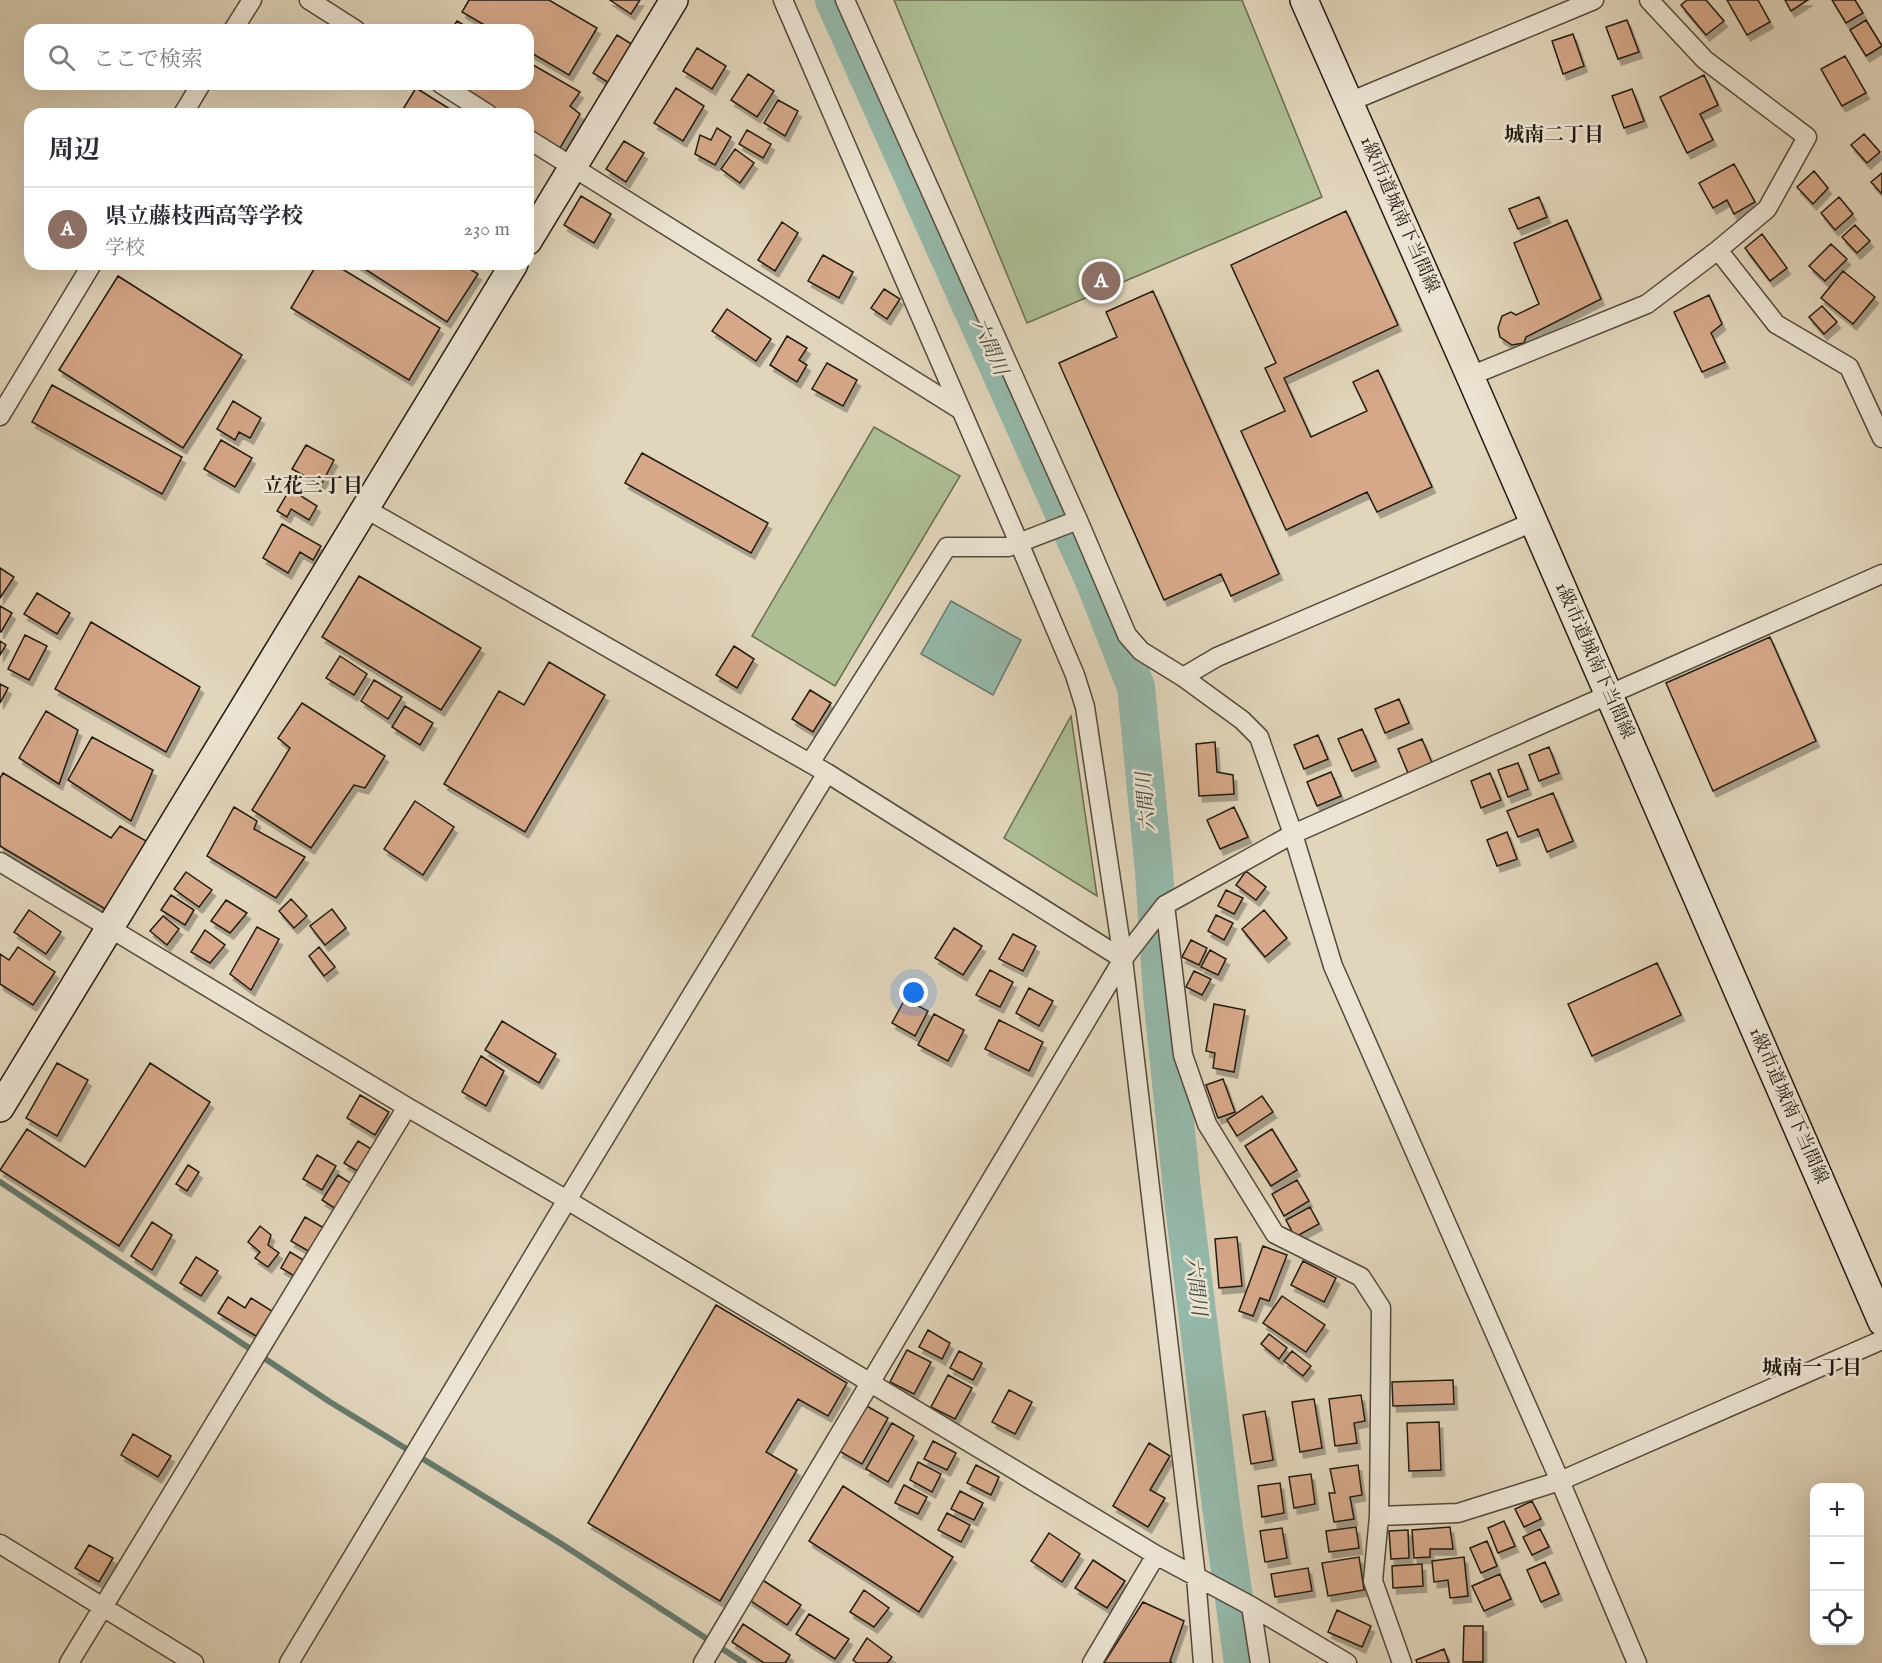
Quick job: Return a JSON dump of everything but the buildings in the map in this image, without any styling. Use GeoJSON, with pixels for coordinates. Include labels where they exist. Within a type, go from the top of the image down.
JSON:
{"type":"FeatureCollection","features":[{"type":"Feature","properties":{"kind":"street"},"geometry":{"type":"LineString","coordinates":[[238,24],[252,0]]}},
{"type":"Feature","properties":{"kind":"street"},"geometry":{"type":"LineString","coordinates":[[309,0],[347,24]]}},
{"type":"Feature","properties":{"kind":"street"},"geometry":{"type":"LineString","coordinates":[[534,232],[674,0]]}},
{"type":"Feature","properties":{"kind":"street"},"geometry":{"type":"LineString","coordinates":[[783,0],[1020,543],[1075,675],[1085,707],[1123,959],[1196,1577],[1203,1663]]}},
{"type":"Feature","properties":{"kind":"street"},"geometry":{"type":"LineString","coordinates":[[845,0],[1078,520],[1127,635],[1142,651],[1183,677],[1242,720],[1259,737],[1293,834],[1333,966],[1560,1481],[1637,1663]]}},
{"type":"Feature","properties":{"kind":"street","name":"1級市道城南下当間線"},"geometry":{"type":"LineString","coordinates":[[1304,0],[1882,1322]]}},
{"type":"Feature","properties":{"kind":"street"},"geometry":{"type":"LineString","coordinates":[[1349,102],[1594,0]]}},
{"type":"Feature","properties":{"kind":"street"},"geometry":{"type":"LineString","coordinates":[[1470,376],[1647,304],[1767,209],[1807,137],[1705,60],[1649,0]]}},
{"type":"Feature","properties":{"kind":"street"},"geometry":{"type":"LineString","coordinates":[[187,108],[197,90]]}},
{"type":"Feature","properties":{"kind":"street"},"geometry":{"type":"LineString","coordinates":[[450,90],[479,108]]}},
{"type":"Feature","properties":{"kind":"street"},"geometry":{"type":"LineString","coordinates":[[534,144],[961,410]]}},
{"type":"Feature","properties":{"kind":"street"},"geometry":{"type":"LineString","coordinates":[[1718,250],[1776,324],[1849,367],[1882,438]]}},
{"type":"Feature","properties":{"kind":"street"},"geometry":{"type":"LineString","coordinates":[[0,416],[88,270]]}},
{"type":"Feature","properties":{"kind":"street"},"geometry":{"type":"LineString","coordinates":[[0,1108],[510,270]]}},
{"type":"Feature","properties":{"kind":"street"},"geometry":{"type":"LineString","coordinates":[[366,509],[827,773],[1123,959]]}},
{"type":"Feature","properties":{"kind":"street"},"geometry":{"type":"LineString","coordinates":[[810,763],[946,547],[1008,547],[1078,520]]}},
{"type":"Feature","properties":{"kind":"street"},"geometry":{"type":"LineString","coordinates":[[1183,677],[1216,657],[1533,522]]}},
{"type":"Feature","properties":{"kind":"street"},"geometry":{"type":"LineString","coordinates":[[710,1661],[869,1383],[1123,959],[1165,905],[1293,834],[1882,574]]}},
{"type":"Feature","properties":{"kind":"street"},"geometry":{"type":"LineString","coordinates":[[289,1663],[827,773]]}},
{"type":"Feature","properties":{"kind":"street"},"geometry":{"type":"LineString","coordinates":[[0,862],[1156,1555],[1251,1606],[1347,1663]]}},
{"type":"Feature","properties":{"kind":"street"},"geometry":{"type":"LineString","coordinates":[[1165,905],[1183,1055],[1207,1124],[1275,1234],[1361,1277],[1382,1308],[1379,1516],[1373,1581],[1402,1663]]}},
{"type":"Feature","properties":{"kind":"street"},"geometry":{"type":"LineString","coordinates":[[69,1663],[407,1107]]}},
{"type":"Feature","properties":{"kind":"street"},"geometry":{"type":"LineString","coordinates":[[1379,1516],[1458,1514],[1560,1481],[1882,1340]]}},
{"type":"Feature","properties":{"kind":"street"},"geometry":{"type":"LineString","coordinates":[[0,1544],[194,1663]]}},
{"type":"Feature","properties":{"kind":"street"},"geometry":{"type":"LineString","coordinates":[[1092,1663],[1156,1555]]}},
{"type":"Feature","properties":{"kind":"street"},"geometry":{"type":"LineString","coordinates":[[1251,1606],[1260,1663]]}},
{"type":"Feature","properties":{"kind":"shaded area"},"geometry":{"type":"Polygon","coordinates":[[[894,0],[1242,0],[1322,197],[1027,323],[894,0]]]}},
{"type":"Feature","properties":{"kind":"shaded area"},"geometry":{"type":"Polygon","coordinates":[[[874,427],[960,476],[835,686],[752,636],[874,427]]]}},
{"type":"Feature","properties":{"kind":"shaded area"},"geometry":{"type":"Polygon","coordinates":[[[951,601],[1021,640],[993,695],[921,654],[951,601]]]}},
{"type":"Feature","properties":{"kind":"shaded area"},"geometry":{"type":"Polygon","coordinates":[[[1071,716],[1097,896],[1004,838],[1071,716]]]}},
{"type":"Feature","properties":{"kind":"waterway","name":"六間川"},"geometry":{"type":"LineString","coordinates":[[834,0],[1096,585],[1136,687],[1154,871],[1162,995],[1182,1190],[1243,1663]]}},
{"type":"Feature","properties":{"kind":"waterway"},"geometry":{"type":"LineString","coordinates":[[0,1182],[330,1402],[560,1543],[744,1663]]}},
{"type":"Feature","properties":{"kind":"place","name":"県立藤枝西高等学校"},"geometry":{"type":"Point","coordinates":[1101,281]}},
{"type":"Feature","properties":{"kind":"district","name":"城南二丁目"},"geometry":{"type":"Point","coordinates":[1554,135]}},
{"type":"Feature","properties":{"kind":"district","name":"立花三丁目"},"geometry":{"type":"Point","coordinates":[313,486]}},
{"type":"Feature","properties":{"kind":"district","name":"城南一丁目"},"geometry":{"type":"Point","coordinates":[1812,1368]}}]}
